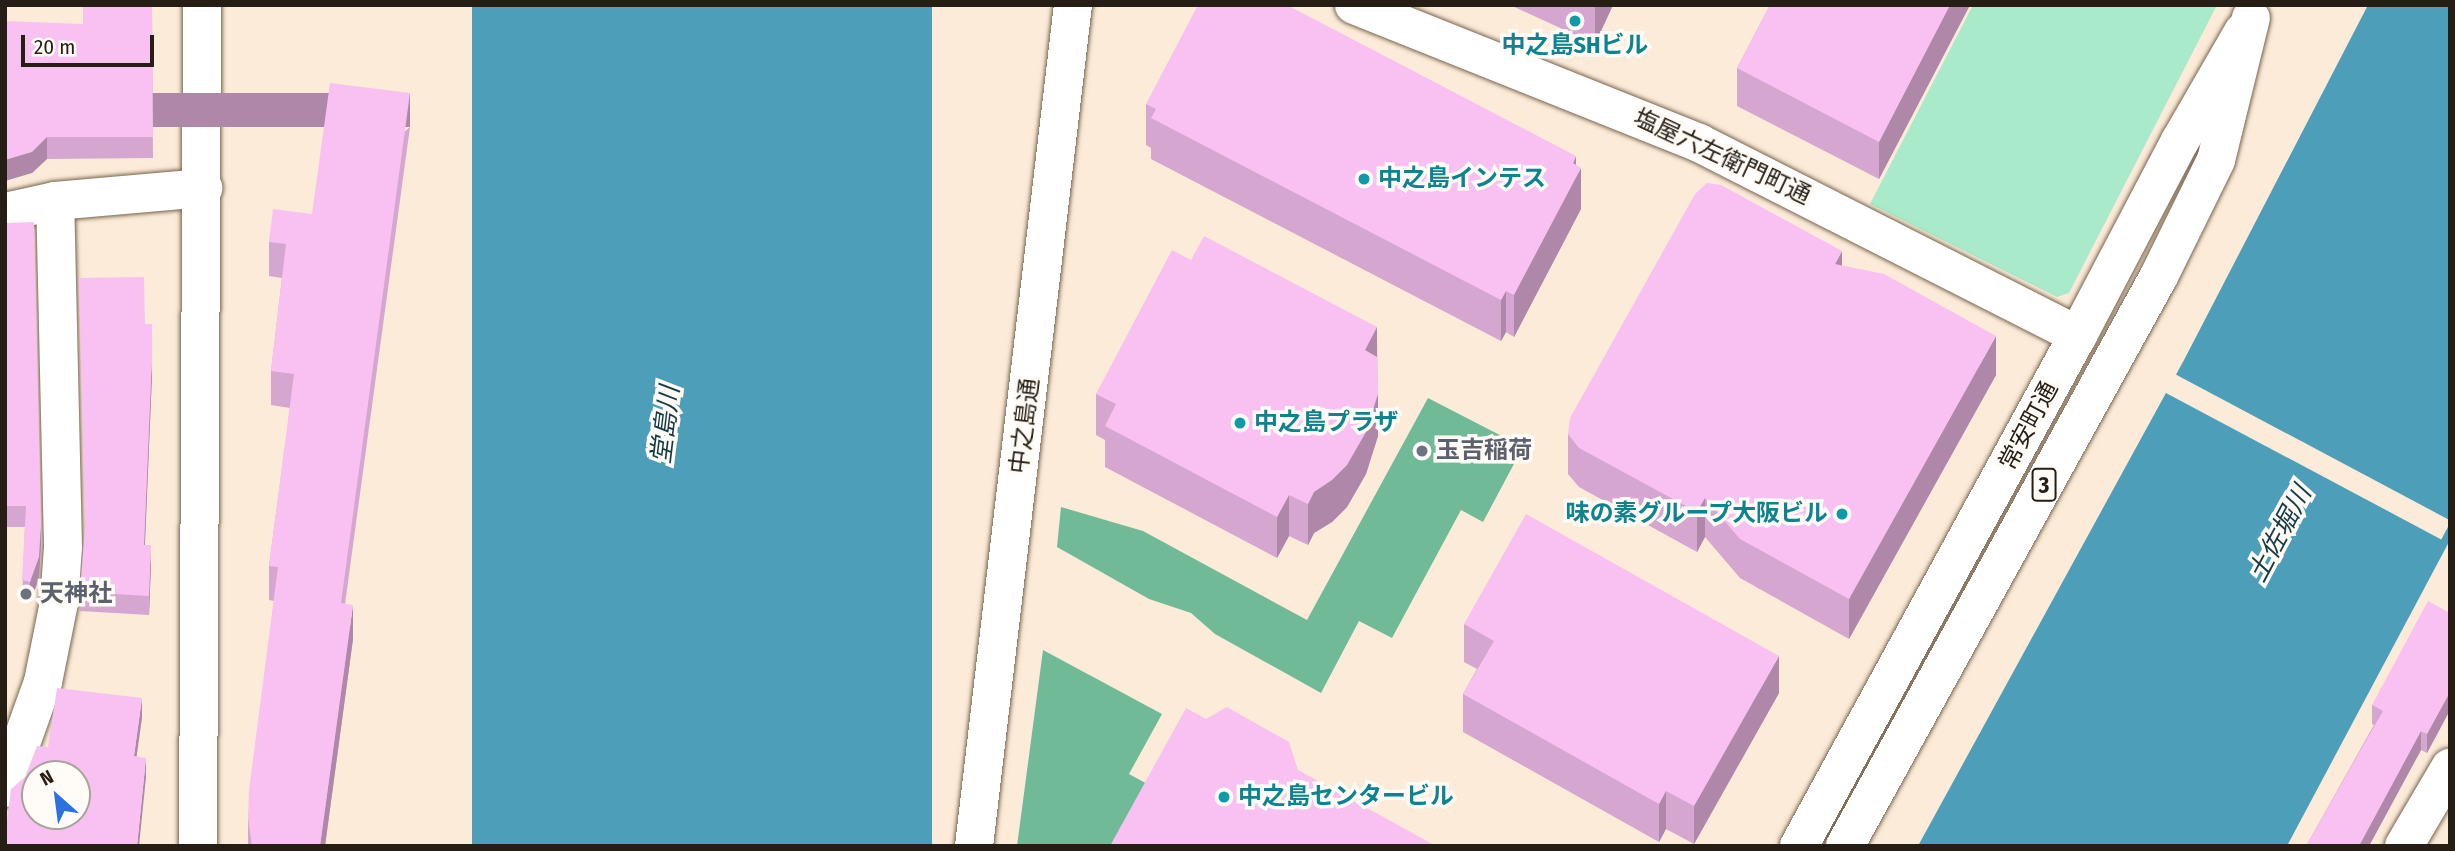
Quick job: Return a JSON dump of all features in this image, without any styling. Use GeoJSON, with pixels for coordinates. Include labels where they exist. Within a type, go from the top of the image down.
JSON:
{"type":"FeatureCollection","features":[{"type":"Feature","properties":{"kind":"main road"},"geometry":{"type":"LineString","coordinates":[[198,846],[202,5]]}},
{"type":"Feature","properties":{"kind":"main road","name":"中之島通"},"geometry":{"type":"LineString","coordinates":[[974,846],[1073,5]]}},
{"type":"Feature","properties":{"kind":"main road","name":"塩屋六左衛門町通"},"geometry":{"type":"LineString","coordinates":[[1354,5],[1699,143],[2078,335]]}},
{"type":"Feature","properties":{"kind":"main road","name":"常安町通"},"geometry":{"type":"LineString","coordinates":[[1799,846],[2078,335],[2180,141],[2254,12]]}},
{"type":"Feature","properties":{"kind":"main road","name":"3"},"geometry":{"type":"LineString","coordinates":[[1845,846],[2152,288],[2216,160],[2254,12]]}},
{"type":"Feature","properties":{"kind":"main road"},"geometry":{"type":"LineString","coordinates":[[5,212],[55,201],[203,188]]}},
{"type":"Feature","properties":{"kind":"main road"},"geometry":{"type":"LineString","coordinates":[[5,788],[43,682],[60,591],[63,547],[55,201]]}},
{"type":"Feature","properties":{"kind":"main road"},"geometry":{"type":"LineString","coordinates":[[2404,846],[2450,768]]}},
{"type":"Feature","properties":{"kind":"green space"},"geometry":{"type":"Polygon","coordinates":[[[1973,5],[2217,5],[2069,293],[2057,297],[1870,204],[1973,5]]]}},
{"type":"Feature","properties":{"kind":"green space"},"geometry":{"type":"Polygon","coordinates":[[[1428,398],[1523,447],[1483,522],[1461,510],[1392,638],[1359,621],[1321,693],[1215,634],[1191,613],[1149,599],[1057,547],[1061,507],[1143,531],[1307,620],[1428,398]]]}},
{"type":"Feature","properties":{"kind":"green space"},"geometry":{"type":"Polygon","coordinates":[[[1043,650],[1162,714],[1129,774],[1160,791],[1130,846],[1017,846],[1043,650]]]}},
{"type":"Feature","properties":{"kind":"water","name":"堂島川"},"geometry":{"type":"Polygon","coordinates":[[[472,5],[932,5],[932,846],[472,846],[472,5]]]}},
{"type":"Feature","properties":{"kind":"water","name":"土佐堀川"},"geometry":{"type":"Polygon","coordinates":[[[2368,5],[2450,5],[2450,540],[2287,846],[1918,846],[2184,360],[2368,5]]]}},
{"type":"Feature","properties":{"kind":"pier"},"geometry":{"type":"Polygon","coordinates":[[[2173,373],[2450,520],[2441,539],[2163,392],[2173,373]]]}},
{"type":"Feature","properties":{"kind":"building"},"geometry":{"type":"Polygon","coordinates":[[[83,5],[152,5],[153,137],[47,137],[32,152],[5,160],[5,21],[83,24],[83,5]]]}},
{"type":"Feature","properties":{"kind":"building","name":"中之島インテス"},"geometry":{"type":"Polygon","coordinates":[[[1198,5],[1287,5],[1576,156],[1573,163],[1581,168],[1514,295],[1506,291],[1501,300],[1151,118],[1156,109],[1146,104],[1198,5]]]}},
{"type":"Feature","properties":{"kind":"building"},"geometry":{"type":"Polygon","coordinates":[[[1770,5],[1950,5],[1879,142],[1737,68],[1770,5]]]}},
{"type":"Feature","properties":{"kind":"building"},"geometry":{"type":"Polygon","coordinates":[[[330,83],[410,93],[341,603],[353,605],[320,846],[252,846],[248,818],[249,790],[278,567],[269,566],[294,374],[271,371],[286,244],[269,242],[273,209],[312,214],[330,83]]]}},
{"type":"Feature","properties":{"kind":"building"},"geometry":{"type":"Polygon","coordinates":[[[1707,183],[1721,185],[1842,251],[1835,264],[1884,274],[1996,336],[1849,599],[1740,539],[1705,498],[1697,512],[1579,448],[1568,434],[1570,418],[1695,194],[1707,183]]]}},
{"type":"Feature","properties":{"kind":"building"},"geometry":{"type":"Polygon","coordinates":[[[34,222],[41,525],[39,557],[30,582],[22,580],[26,506],[5,506],[5,223],[34,222]]]}},
{"type":"Feature","properties":{"kind":"building","name":"中之島プラザ"},"geometry":{"type":"Polygon","coordinates":[[[1204,236],[1377,327],[1365,350],[1377,357],[1378,394],[1366,432],[1347,465],[1332,480],[1314,492],[1308,504],[1289,495],[1277,517],[1105,426],[1116,404],[1096,394],[1172,250],[1191,260],[1204,236]]]}},
{"type":"Feature","properties":{"kind":"building"},"geometry":{"type":"Polygon","coordinates":[[[144,277],[145,324],[152,324],[144,545],[151,545],[149,596],[80,592],[85,527],[79,278],[144,277]]]}},
{"type":"Feature","properties":{"kind":"building"},"geometry":{"type":"Polygon","coordinates":[[[1526,514],[1779,656],[1694,806],[1666,791],[1659,804],[1463,694],[1494,641],[1464,624],[1526,514]]]}},
{"type":"Feature","properties":{"kind":"building"},"geometry":{"type":"Polygon","coordinates":[[[2428,601],[2450,613],[2450,692],[2427,734],[2421,731],[2359,846],[2306,846],[2383,711],[2372,705],[2428,601]]]}},
{"type":"Feature","properties":{"kind":"building"},"geometry":{"type":"Polygon","coordinates":[[[57,688],[142,698],[134,756],[146,758],[137,846],[5,846],[11,789],[21,780],[21,830],[91,830],[91,760],[32,760],[37,746],[48,747],[57,688]]]}},
{"type":"Feature","properties":{"kind":"building"},"geometry":{"type":"Polygon","coordinates":[[[1227,707],[1289,742],[1298,770],[1436,846],[1110,846],[1186,708],[1206,719],[1227,707]]]}},
{"type":"Feature","properties":{"kind":"place","name":"中之島SHビル"},"geometry":{"type":"Point","coordinates":[1575,21]}},
{"type":"Feature","properties":{"kind":"place","name":"中之島インテス"},"geometry":{"type":"Point","coordinates":[1364,179]}},
{"type":"Feature","properties":{"kind":"place","name":"中之島プラザ"},"geometry":{"type":"Point","coordinates":[1240,423]}},
{"type":"Feature","properties":{"kind":"place","name":"玉吉稲荷"},"geometry":{"type":"Point","coordinates":[1422,451]}},
{"type":"Feature","properties":{"kind":"place","name":"味の素グループ大阪ビル"},"geometry":{"type":"Point","coordinates":[1842,514]}},
{"type":"Feature","properties":{"kind":"place","name":"天神社"},"geometry":{"type":"Point","coordinates":[26,594]}},
{"type":"Feature","properties":{"kind":"place","name":"中之島センタービル"},"geometry":{"type":"Point","coordinates":[1224,797]}}]}
